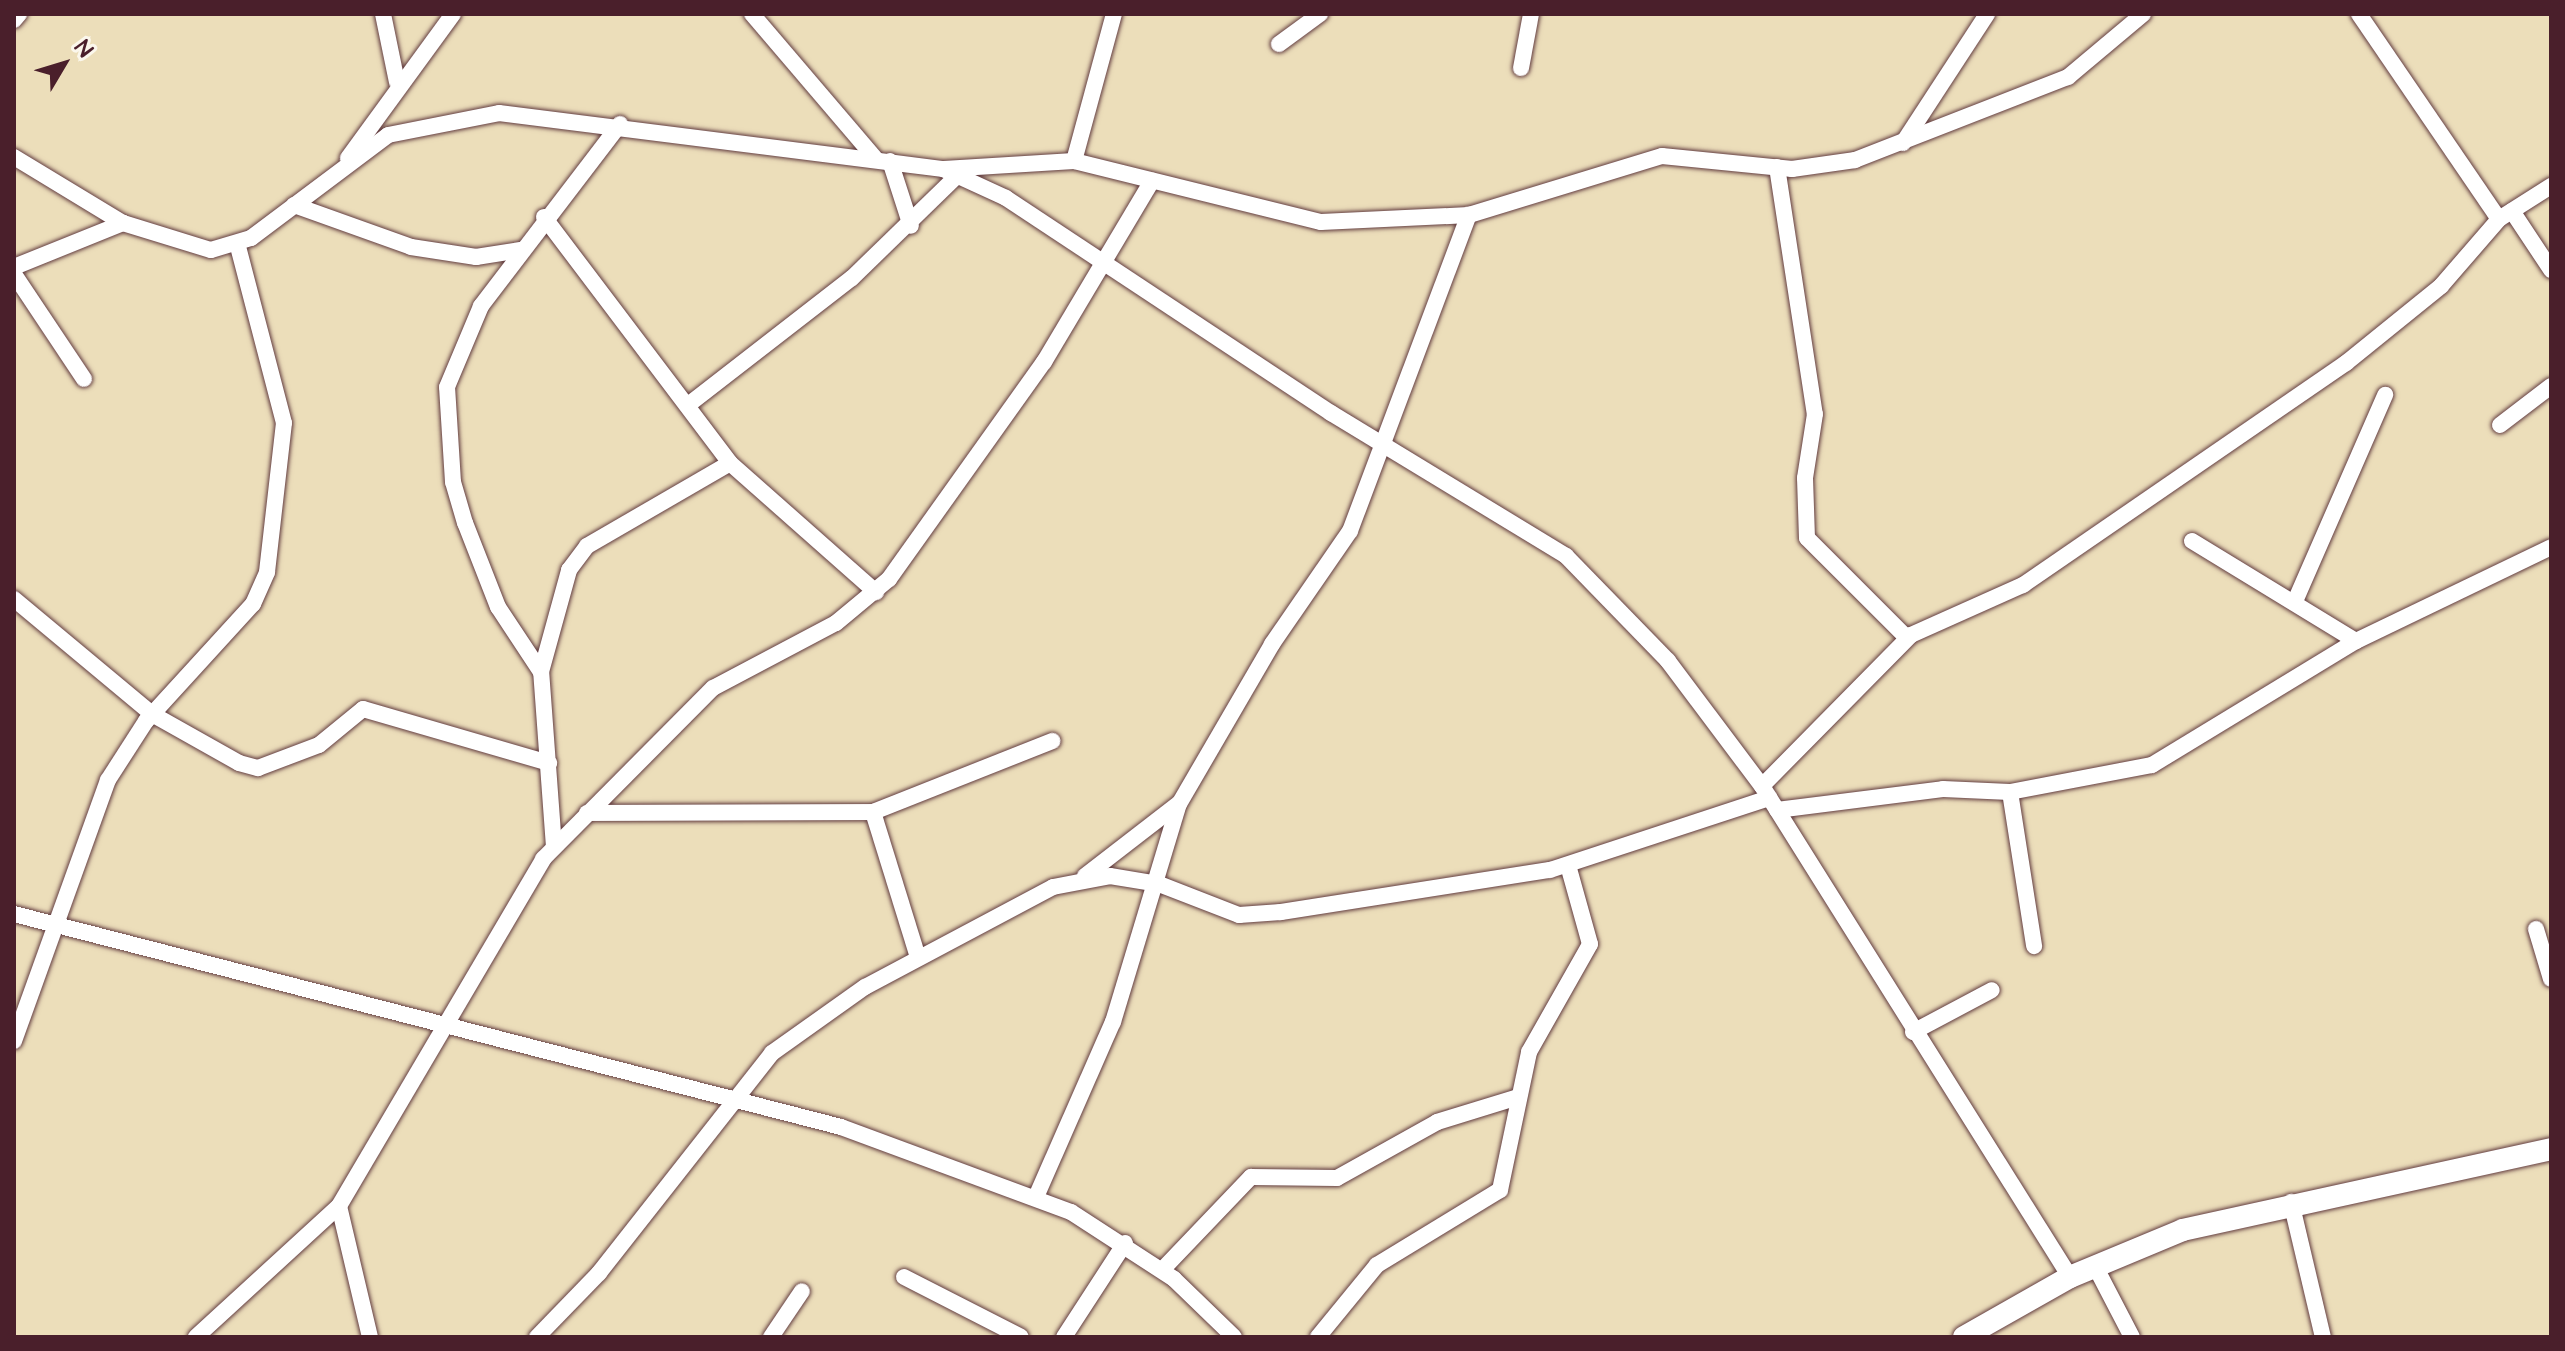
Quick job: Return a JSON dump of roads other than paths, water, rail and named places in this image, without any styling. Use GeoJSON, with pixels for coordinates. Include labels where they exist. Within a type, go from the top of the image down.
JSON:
{"type":"FeatureCollection","features":[{"type":"Feature","properties":{"kind":"street"},"geometry":{"type":"LineString","coordinates":[[14,20],[19,14]]}},
{"type":"Feature","properties":{"kind":"street"},"geometry":{"type":"LineString","coordinates":[[383,14],[397,82]]}},
{"type":"Feature","properties":{"kind":"street"},"geometry":{"type":"LineString","coordinates":[[344,166],[397,82],[453,14]]}},
{"type":"Feature","properties":{"kind":"street"},"geometry":{"type":"LineString","coordinates":[[752,14],[883,160],[911,226]]}},
{"type":"Feature","properties":{"kind":"street"},"geometry":{"type":"LineString","coordinates":[[1074,161],[1114,14]]}},
{"type":"Feature","properties":{"kind":"street"},"geometry":{"type":"LineString","coordinates":[[1279,44],[1320,14]]}},
{"type":"Feature","properties":{"kind":"street"},"geometry":{"type":"LineString","coordinates":[[1521,68],[1531,14]]}},
{"type":"Feature","properties":{"kind":"street"},"geometry":{"type":"LineString","coordinates":[[1903,143],[1987,14]]}},
{"type":"Feature","properties":{"kind":"street"},"geometry":{"type":"LineString","coordinates":[[14,157],[123,223],[211,250],[238,246],[388,135],[499,113],[620,124],[883,160],[950,173],[1074,161],[1321,222],[1469,215],[1662,156],[1777,167],[1855,160],[2068,77],[2143,14]]}},
{"type":"Feature","properties":{"kind":"street"},"geometry":{"type":"LineString","coordinates":[[2359,14],[2506,215],[2551,270]]}},
{"type":"Feature","properties":{"kind":"street"},"geometry":{"type":"LineString","coordinates":[[541,672],[498,607],[465,523],[453,482],[447,387],[481,306],[544,217],[620,124]]}},
{"type":"Feature","properties":{"kind":"street"},"geometry":{"type":"LineString","coordinates":[[1777,167],[1815,414],[1805,478],[1807,538],[1907,638]]}},
{"type":"Feature","properties":{"kind":"street"},"geometry":{"type":"LineString","coordinates":[[688,405],[911,226],[950,173]]}},
{"type":"Feature","properties":{"kind":"street"},"geometry":{"type":"LineString","coordinates":[[950,173],[1103,257],[1380,440],[1566,556],[1668,661],[1769,798],[1913,1032],[2070,1277]]}},
{"type":"Feature","properties":{"kind":"street"},"geometry":{"type":"LineString","coordinates":[[196,1337],[339,1206],[443,1021],[554,847],[713,688],[836,623],[876,592],[1044,362],[1103,257],[1152,181]]}},
{"type":"Feature","properties":{"kind":"street"},"geometry":{"type":"LineString","coordinates":[[1769,798],[1907,638],[2023,585],[2346,363],[2441,286],[2506,215],[2551,186]]}},
{"type":"Feature","properties":{"kind":"street"},"geometry":{"type":"LineString","coordinates":[[294,205],[411,247],[476,257],[520,250]]}},
{"type":"Feature","properties":{"kind":"street"},"geometry":{"type":"LineString","coordinates":[[1036,1197],[1108,1034],[1159,884],[1179,804],[1241,708],[1272,644],[1350,531],[1380,440],[1469,215]]}},
{"type":"Feature","properties":{"kind":"street"},"geometry":{"type":"LineString","coordinates":[[544,217],[730,463],[876,592]]}},
{"type":"Feature","properties":{"kind":"street"},"geometry":{"type":"LineString","coordinates":[[14,267],[123,223]]}},
{"type":"Feature","properties":{"kind":"street"},"geometry":{"type":"LineString","coordinates":[[14,1041],[58,931],[108,780],[152,714],[253,604],[267,572],[284,423],[238,246]]}},
{"type":"Feature","properties":{"kind":"street"},"geometry":{"type":"LineString","coordinates":[[14,274],[84,379]]}},
{"type":"Feature","properties":{"kind":"street"},"geometry":{"type":"LineString","coordinates":[[2500,425],[2551,386]]}},
{"type":"Feature","properties":{"kind":"street"},"geometry":{"type":"LineString","coordinates":[[2296,599],[2385,395]]}},
{"type":"Feature","properties":{"kind":"street"},"geometry":{"type":"LineString","coordinates":[[554,847],[541,672],[577,557],[730,463]]}},
{"type":"Feature","properties":{"kind":"street"},"geometry":{"type":"LineString","coordinates":[[2192,541],[2296,599],[2356,641]]}},
{"type":"Feature","properties":{"kind":"street"},"geometry":{"type":"LineString","coordinates":[[1085,876],[1159,884],[1239,915],[1568,865],[1769,798],[1943,789],[2010,792],[2152,765],[2356,641],[2551,547]]}},
{"type":"Feature","properties":{"kind":"street"},"geometry":{"type":"LineString","coordinates":[[14,599],[152,714],[258,768],[319,745],[363,709],[549,763]]}},
{"type":"Feature","properties":{"kind":"street"},"geometry":{"type":"LineString","coordinates":[[587,813],[873,812],[1052,741]]}},
{"type":"Feature","properties":{"kind":"street"},"geometry":{"type":"LineString","coordinates":[[2010,792],[2034,946]]}},
{"type":"Feature","properties":{"kind":"street"},"geometry":{"type":"LineString","coordinates":[[537,1337],[599,1273],[739,1099],[772,1053],[918,957],[1085,876],[1179,804]]}},
{"type":"Feature","properties":{"kind":"street"},"geometry":{"type":"LineString","coordinates":[[873,812],[918,957]]}},
{"type":"Feature","properties":{"kind":"street"},"geometry":{"type":"LineString","coordinates":[[1318,1337],[1377,1265],[1500,1190],[1515,1098],[1529,1052],[1590,944],[1568,865]]}},
{"type":"Feature","properties":{"kind":"street"},"geometry":{"type":"LineString","coordinates":[[14,914],[58,931],[443,1021],[739,1099],[1036,1197],[1125,1243],[1162,1270],[1234,1337]]}},
{"type":"Feature","properties":{"kind":"street"},"geometry":{"type":"LineString","coordinates":[[2536,929],[2551,979]]}},
{"type":"Feature","properties":{"kind":"street"},"geometry":{"type":"LineString","coordinates":[[1913,1032],[1992,990]]}},
{"type":"Feature","properties":{"kind":"street"},"geometry":{"type":"LineString","coordinates":[[1162,1270],[1251,1177],[1337,1178],[1437,1122],[1515,1098]]}},
{"type":"Feature","properties":{"kind":"street"},"geometry":{"type":"LineString","coordinates":[[1964,1337],[2070,1277],[2183,1230],[2291,1202],[2551,1149]]}},
{"type":"Feature","properties":{"kind":"street"},"geometry":{"type":"LineString","coordinates":[[2291,1202],[2323,1337]]}},
{"type":"Feature","properties":{"kind":"street"},"geometry":{"type":"LineString","coordinates":[[339,1206],[370,1337]]}},
{"type":"Feature","properties":{"kind":"street"},"geometry":{"type":"LineString","coordinates":[[1064,1337],[1125,1243]]}},
{"type":"Feature","properties":{"kind":"street"},"geometry":{"type":"LineString","coordinates":[[2095,1266],[2132,1337]]}},
{"type":"Feature","properties":{"kind":"street"},"geometry":{"type":"LineString","coordinates":[[904,1277],[1021,1337]]}},
{"type":"Feature","properties":{"kind":"street"},"geometry":{"type":"LineString","coordinates":[[771,1337],[802,1291]]}}]}
